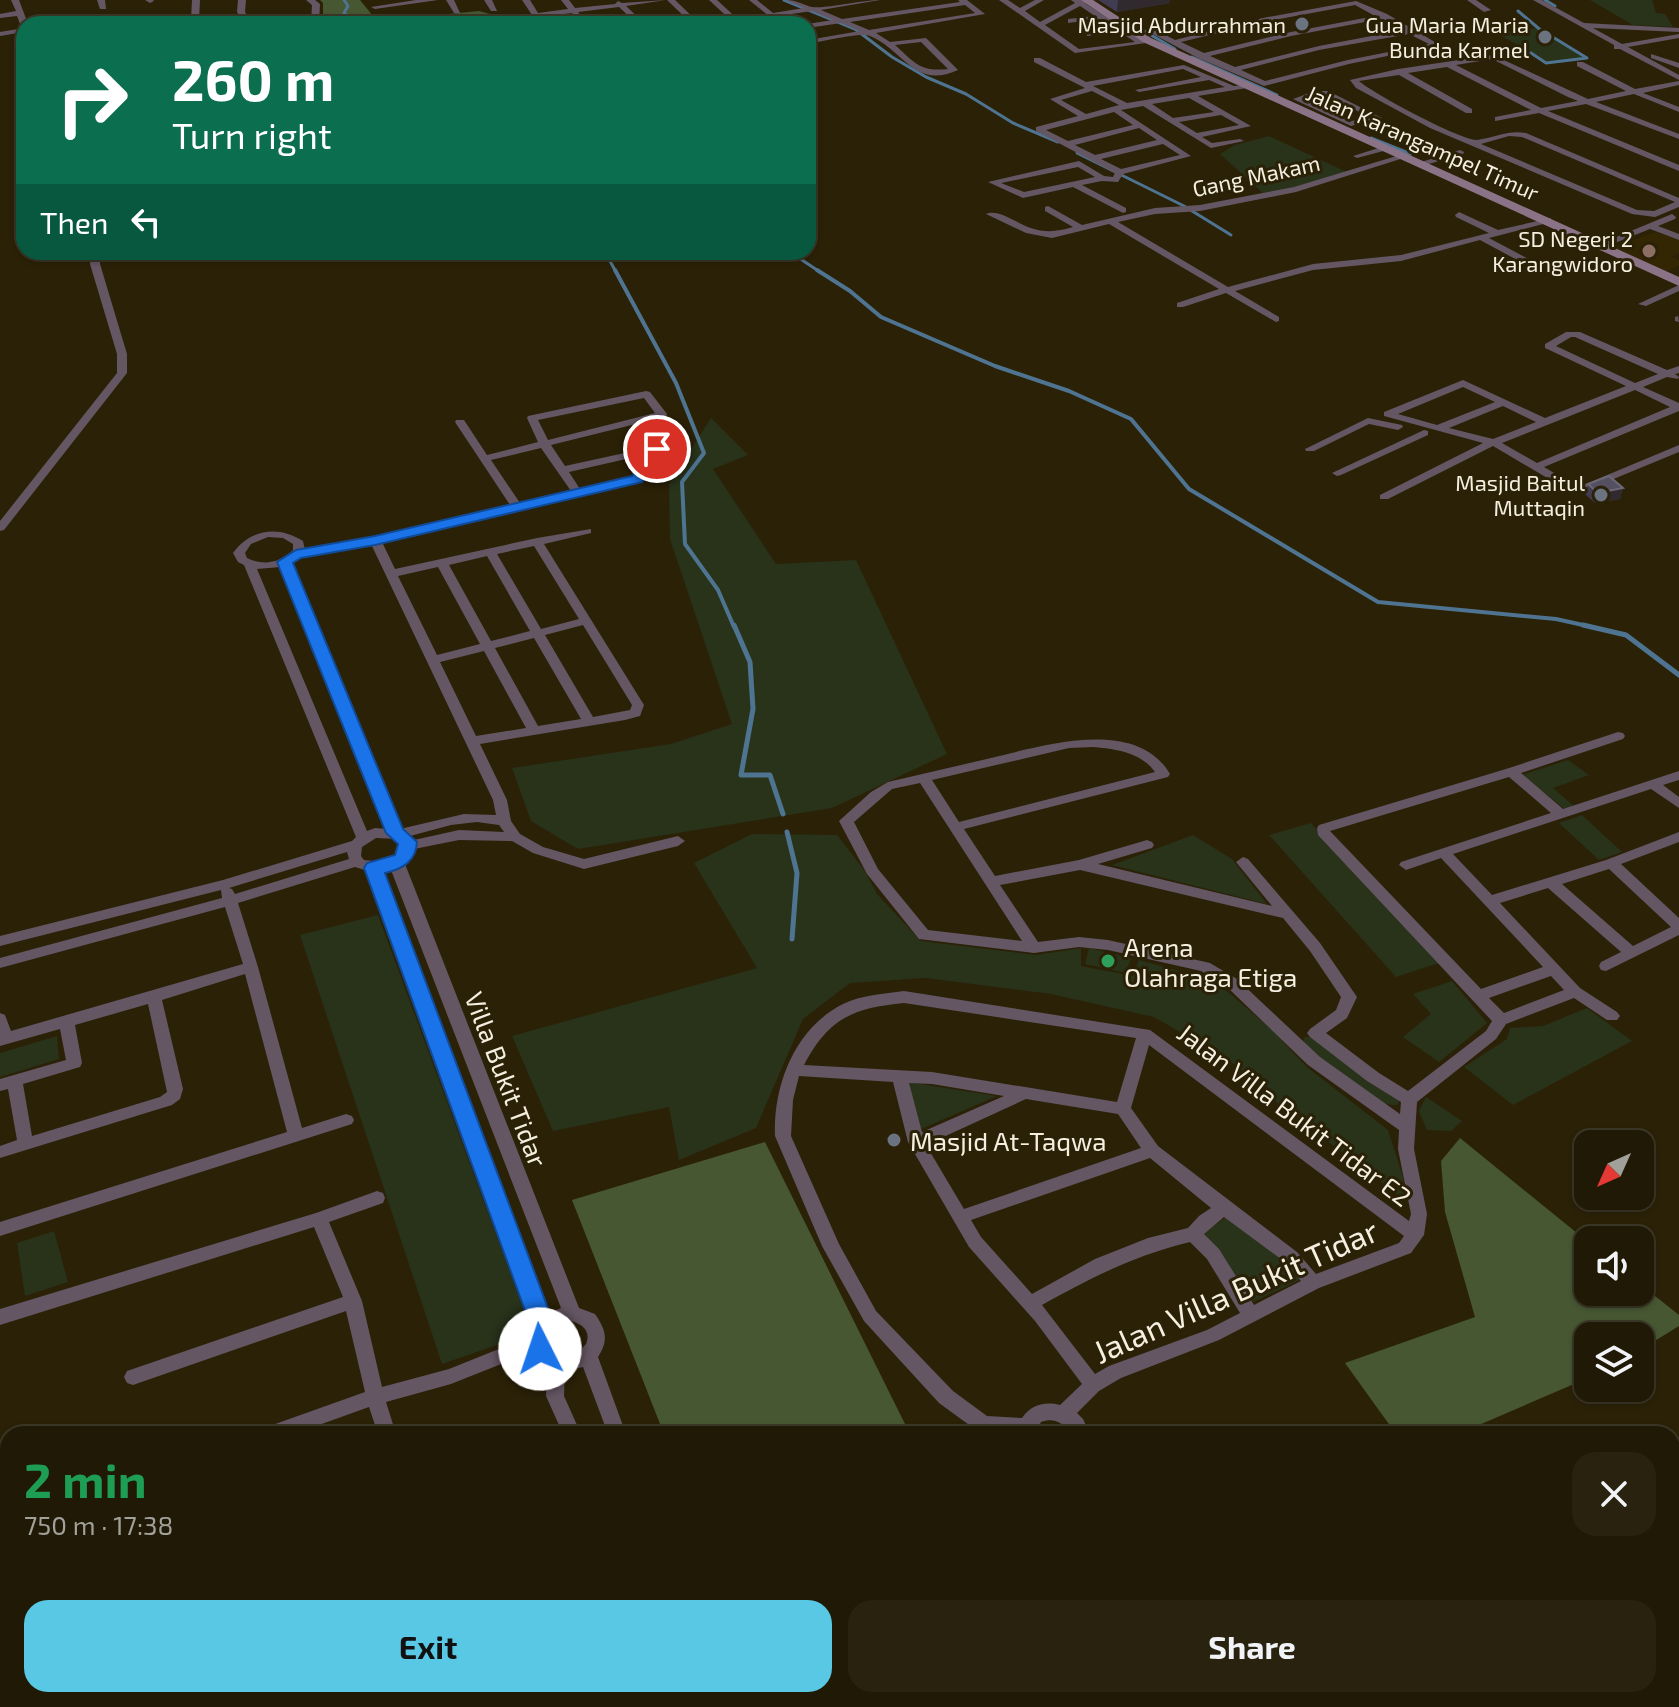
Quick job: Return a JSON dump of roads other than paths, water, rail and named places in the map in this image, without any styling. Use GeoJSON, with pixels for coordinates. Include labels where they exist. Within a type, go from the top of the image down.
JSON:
{"type":"FeatureCollection","features":[{"type":"Feature","properties":{"kind":"street"},"geometry":{"type":"LineString","coordinates":[[15,0],[21,16]]}},
{"type":"Feature","properties":{"kind":"street"},"geometry":{"type":"LineString","coordinates":[[373,4],[434,0]]}},
{"type":"Feature","properties":{"kind":"street"},"geometry":{"type":"LineString","coordinates":[[450,0],[457,11]]}},
{"type":"Feature","properties":{"kind":"street"},"geometry":{"type":"LineString","coordinates":[[488,0],[494,9]]}},
{"type":"Feature","properties":{"kind":"street"},"geometry":{"type":"LineString","coordinates":[[526,0],[537,15],[662,0]]}},
{"type":"Feature","properties":{"kind":"street"},"geometry":{"type":"LineString","coordinates":[[565,0],[578,16]]}},
{"type":"Feature","properties":{"kind":"street"},"geometry":{"type":"LineString","coordinates":[[671,0],[688,16]]}},
{"type":"Feature","properties":{"kind":"street"},"geometry":{"type":"LineString","coordinates":[[713,0],[730,16]]}},
{"type":"Feature","properties":{"kind":"street"},"geometry":{"type":"LineString","coordinates":[[790,0],[889,44],[920,71],[954,70],[923,40],[889,44]]}},
{"type":"Feature","properties":{"kind":"street"},"geometry":{"type":"LineString","coordinates":[[755,1],[772,15],[876,0]]}},
{"type":"Feature","properties":{"kind":"street"},"geometry":{"type":"LineString","coordinates":[[1003,0],[1078,51],[1148,39],[1174,42],[1263,20],[1356,3],[1436,45],[1348,62],[1269,84],[1184,67],[1088,87],[1054,99],[1083,116]]}},
{"type":"Feature","properties":{"kind":"street"},"geometry":{"type":"LineString","coordinates":[[1020,11],[1040,0]]}},
{"type":"Feature","properties":{"kind":"street"},"geometry":{"type":"LineString","coordinates":[[1471,0],[1487,10]]}},
{"type":"Feature","properties":{"kind":"street"},"geometry":{"type":"LineString","coordinates":[[1537,0],[1677,81]]}},
{"type":"Feature","properties":{"kind":"street"},"geometry":{"type":"LineString","coordinates":[[1552,0],[1628,45],[1679,66]]}},
{"type":"Feature","properties":{"kind":"street"},"geometry":{"type":"LineString","coordinates":[[755,1],[767,1]]}},
{"type":"Feature","properties":{"kind":"street"},"geometry":{"type":"LineString","coordinates":[[816,25],[964,1],[981,14],[816,41]]}},
{"type":"Feature","properties":{"kind":"street"},"geometry":{"type":"LineString","coordinates":[[1039,25],[1081,1]]}},
{"type":"Feature","properties":{"kind":"street","name":"Jalan Karangampel Timur"},"geometry":{"type":"LineString","coordinates":[[1081,1],[1121,30],[1195,58],[1247,86],[1322,114],[1406,156],[1602,245],[1679,285]]}},
{"type":"Feature","properties":{"kind":"street","name":"Jalan Karangampel Timur"},"geometry":{"type":"LineString","coordinates":[[1081,1],[1148,39]]}},
{"type":"Feature","properties":{"kind":"street"},"geometry":{"type":"LineString","coordinates":[[413,2],[420,16]]}},
{"type":"Feature","properties":{"kind":"street"},"geometry":{"type":"LineString","coordinates":[[0,16],[20,13]]}},
{"type":"Feature","properties":{"kind":"street"},"geometry":{"type":"LineString","coordinates":[[1174,42],[1195,58],[1291,34],[1384,16]]}},
{"type":"Feature","properties":{"kind":"street"},"geometry":{"type":"LineString","coordinates":[[1071,21],[1101,17]]}},
{"type":"Feature","properties":{"kind":"street"},"geometry":{"type":"LineString","coordinates":[[1263,20],[1348,62]]}},
{"type":"Feature","properties":{"kind":"street"},"geometry":{"type":"LineString","coordinates":[[1579,25],[1679,33]]}},
{"type":"Feature","properties":{"kind":"street"},"geometry":{"type":"LineString","coordinates":[[1090,34],[1121,30]]}},
{"type":"Feature","properties":{"kind":"street"},"geometry":{"type":"LineString","coordinates":[[1139,90],[1222,74],[1319,48],[1411,31]]}},
{"type":"Feature","properties":{"kind":"street"},"geometry":{"type":"LineString","coordinates":[[1617,47],[1679,33]]}},
{"type":"Feature","properties":{"kind":"street"},"geometry":{"type":"LineString","coordinates":[[1679,137],[1583,100],[1493,57],[1362,77],[1354,83],[1433,126],[1478,142],[1642,214],[1655,214],[1679,202]]}},
{"type":"Feature","properties":{"kind":"street"},"geometry":{"type":"LineString","coordinates":[[1037,60],[1126,106]]}},
{"type":"Feature","properties":{"kind":"street"},"geometry":{"type":"LineString","coordinates":[[1445,63],[1537,109],[1679,168]]}},
{"type":"Feature","properties":{"kind":"street"},"geometry":{"type":"LineString","coordinates":[[1580,64],[1632,91],[1679,110]]}},
{"type":"Feature","properties":{"kind":"street"},"geometry":{"type":"LineString","coordinates":[[1398,71],[1469,111]]}},
{"type":"Feature","properties":{"kind":"street"},"geometry":{"type":"LineString","coordinates":[[1222,74],[1233,88]]}},
{"type":"Feature","properties":{"kind":"street"},"geometry":{"type":"LineString","coordinates":[[1117,80],[1161,101]]}},
{"type":"Feature","properties":{"kind":"street"},"geometry":{"type":"LineString","coordinates":[[1498,119],[1677,81]]}},
{"type":"Feature","properties":{"kind":"street"},"geometry":{"type":"LineString","coordinates":[[1119,173],[1039,129],[1126,106],[1247,86]]}},
{"type":"Feature","properties":{"kind":"street"},"geometry":{"type":"LineString","coordinates":[[1325,93],[1378,118],[1353,124],[1322,114],[1296,99],[1325,93]]}},
{"type":"Feature","properties":{"kind":"street"},"geometry":{"type":"LineString","coordinates":[[1191,96],[1247,126],[1194,136]]}},
{"type":"Feature","properties":{"kind":"street"},"geometry":{"type":"LineString","coordinates":[[1146,104],[1213,147],[1240,141]]}},
{"type":"Feature","properties":{"kind":"street"},"geometry":{"type":"LineString","coordinates":[[1102,178],[1023,195],[992,182],[1079,164],[1112,181],[1119,173],[1187,156],[1115,109]]}},
{"type":"Feature","properties":{"kind":"street"},"geometry":{"type":"LineString","coordinates":[[1171,121],[1221,113]]}},
{"type":"Feature","properties":{"kind":"street"},"geometry":{"type":"LineString","coordinates":[[1068,144],[1141,125]]}},
{"type":"Feature","properties":{"kind":"street"},"geometry":{"type":"LineString","coordinates":[[1478,142],[1509,134],[1523,135],[1679,202]]}},
{"type":"Feature","properties":{"kind":"street"},"geometry":{"type":"LineString","coordinates":[[1094,158],[1164,141]]}},
{"type":"Feature","properties":{"kind":"street"},"geometry":{"type":"LineString","coordinates":[[1357,156],[1388,147]]}},
{"type":"Feature","properties":{"kind":"street"},"geometry":{"type":"LineString","coordinates":[[1422,163],[1460,152]]}},
{"type":"Feature","properties":{"kind":"street","name":"Gang Makam"},"geometry":{"type":"LineString","coordinates":[[990,214],[1040,234],[1082,229],[1155,211],[1186,209],[1307,187],[1406,156]]}},
{"type":"Feature","properties":{"kind":"street"},"geometry":{"type":"LineString","coordinates":[[1076,185],[1123,210]]}},
{"type":"Feature","properties":{"kind":"street"},"geometry":{"type":"LineString","coordinates":[[1048,209],[1082,229]]}},
{"type":"Feature","properties":{"kind":"street"},"geometry":{"type":"LineString","coordinates":[[1602,245],[1679,214]]}},
{"type":"Feature","properties":{"kind":"street"},"geometry":{"type":"LineString","coordinates":[[1459,215],[1499,234]]}},
{"type":"Feature","properties":{"kind":"street"},"geometry":{"type":"LineString","coordinates":[[1180,305],[1301,269],[1386,260],[1484,239],[1548,220]]}},
{"type":"Feature","properties":{"kind":"street"},"geometry":{"type":"LineString","coordinates":[[1111,222],[1276,319]]}},
{"type":"Feature","properties":{"kind":"street"},"geometry":{"type":"LineString","coordinates":[[1651,226],[1679,237]]}},
{"type":"Feature","properties":{"kind":"street"},"geometry":{"type":"LineString","coordinates":[[1484,239],[1535,266]]}},
{"type":"Feature","properties":{"kind":"street"},"geometry":{"type":"LineString","coordinates":[[0,528],[122,373],[122,354],[95,260]]}},
{"type":"Feature","properties":{"kind":"street"},"geometry":{"type":"LineString","coordinates":[[1643,304],[1679,285]]}},
{"type":"Feature","properties":{"kind":"street"},"geometry":{"type":"LineString","coordinates":[[1676,374],[1577,334],[1569,334],[1549,344],[1550,348],[1679,407]]}},
{"type":"Feature","properties":{"kind":"street"},"geometry":{"type":"LineString","coordinates":[[1384,497],[1493,442],[1676,374]]}},
{"type":"Feature","properties":{"kind":"street"},"geometry":{"type":"LineString","coordinates":[[1544,422],[1463,383],[1388,414],[1493,442],[1570,487],[1582,489],[1679,448]]}},
{"type":"Feature","properties":{"kind":"street"},"geometry":{"type":"LineString","coordinates":[[291,558],[300,547],[294,538],[279,534],[250,540],[241,548],[241,558],[249,564],[266,566],[291,558],[377,546],[516,506],[637,479],[657,449],[662,414],[646,394],[532,418],[545,445],[577,492]]}},
{"type":"Feature","properties":{"kind":"street"},"geometry":{"type":"LineString","coordinates":[[1438,428],[1504,402]]}},
{"type":"Feature","properties":{"kind":"street"},"geometry":{"type":"LineString","coordinates":[[1536,467],[1679,407]]}},
{"type":"Feature","properties":{"kind":"street"},"geometry":{"type":"LineString","coordinates":[[484,459],[662,414]]}},
{"type":"Feature","properties":{"kind":"street"},"geometry":{"type":"LineString","coordinates":[[1310,449],[1368,421],[1479,448]]}},
{"type":"Feature","properties":{"kind":"street"},"geometry":{"type":"LineString","coordinates":[[460,422],[516,506]]}},
{"type":"Feature","properties":{"kind":"street"},"geometry":{"type":"LineString","coordinates":[[1337,473],[1424,433]]}},
{"type":"Feature","properties":{"kind":"street"},"geometry":{"type":"LineString","coordinates":[[562,470],[657,449]]}},
{"type":"Feature","properties":{"kind":"street"},"geometry":{"type":"LineString","coordinates":[[390,574],[587,531]]}},
{"type":"Feature","properties":{"kind":"street"},"geometry":{"type":"LineString","coordinates":[[472,741],[635,713],[638,705],[537,541]]}},
{"type":"Feature","properties":{"kind":"street"},"geometry":{"type":"LineString","coordinates":[[377,546],[500,800],[504,821],[515,837],[538,850],[584,864],[678,841]]}},
{"type":"Feature","properties":{"kind":"street"},"geometry":{"type":"LineString","coordinates":[[490,552],[589,722]]}},
{"type":"Feature","properties":{"kind":"street"},"geometry":{"type":"LineString","coordinates":[[0,963],[229,901],[357,861],[374,868],[397,862],[406,854],[291,558]]}},
{"type":"Feature","properties":{"kind":"street"},"geometry":{"type":"LineString","coordinates":[[442,563],[534,731]]}},
{"type":"Feature","properties":{"kind":"street"},"geometry":{"type":"LineString","coordinates":[[249,564],[359,842]]}},
{"type":"Feature","properties":{"kind":"street"},"geometry":{"type":"LineString","coordinates":[[432,660],[586,621]]}},
{"type":"Feature","properties":{"kind":"street"},"geometry":{"type":"LineString","coordinates":[[1501,1020],[1323,832],[1324,828],[1511,772],[1618,736]]}},
{"type":"Feature","properties":{"kind":"street"},"geometry":{"type":"LineString","coordinates":[[956,827],[1161,776],[1163,772],[1146,756],[1129,749],[1081,742],[924,778],[878,792],[846,821],[872,871],[924,935],[1034,948],[1079,942],[1108,945],[1205,967],[1232,983],[1314,1061],[1408,1128]]}},
{"type":"Feature","properties":{"kind":"street"},"geometry":{"type":"LineString","coordinates":[[1511,772],[1562,815]]}},
{"type":"Feature","properties":{"kind":"street"},"geometry":{"type":"LineString","coordinates":[[1406,865],[1679,775]]}},
{"type":"Feature","properties":{"kind":"street"},"geometry":{"type":"LineString","coordinates":[[924,778],[1034,948]]}},
{"type":"Feature","properties":{"kind":"street"},"geometry":{"type":"LineString","coordinates":[[1654,784],[1679,804]]}},
{"type":"Feature","properties":{"kind":"street"},"geometry":{"type":"LineString","coordinates":[[401,837],[469,817],[486,816],[504,821]]}},
{"type":"Feature","properties":{"kind":"street"},"geometry":{"type":"LineString","coordinates":[[497,837],[504,821]]}},
{"type":"Feature","properties":{"kind":"street"},"geometry":{"type":"LineString","coordinates":[[0,941],[224,884],[359,842],[375,833],[401,837],[515,837]]}},
{"type":"Feature","properties":{"kind":"street"},"geometry":{"type":"LineString","coordinates":[[1490,901],[1611,863],[1679,837]]}},
{"type":"Feature","properties":{"kind":"street"},"geometry":{"type":"LineString","coordinates":[[357,861],[353,853],[359,842]]}},
{"type":"Feature","properties":{"kind":"street"},"geometry":{"type":"LineString","coordinates":[[993,881],[1080,865],[1147,845]]}},
{"type":"Feature","properties":{"kind":"street"},"geometry":{"type":"LineString","coordinates":[[1444,853],[1575,992],[1612,1016]]}},
{"type":"Feature","properties":{"kind":"street","name":"Villa Bukit Tidar"},"geometry":{"type":"LineString","coordinates":[[397,862],[572,1313]]}},
{"type":"Feature","properties":{"kind":"street"},"geometry":{"type":"LineString","coordinates":[[1243,862],[1315,947],[1349,997],[1348,1006],[1339,1017],[1315,1033],[1286,1035]]}},
{"type":"Feature","properties":{"kind":"street"},"geometry":{"type":"LineString","coordinates":[[1606,966],[1679,927],[1611,863]]}},
{"type":"Feature","properties":{"kind":"street"},"geometry":{"type":"LineString","coordinates":[[1080,865],[1285,914]]}},
{"type":"Feature","properties":{"kind":"street","name":"Villa Bukit Tidar"},"geometry":{"type":"LineString","coordinates":[[374,868],[541,1334]]}},
{"type":"Feature","properties":{"kind":"street"},"geometry":{"type":"LineString","coordinates":[[1551,882],[1631,953]]}},
{"type":"Feature","properties":{"kind":"street"},"geometry":{"type":"LineString","coordinates":[[224,884],[251,967],[296,1136]]}},
{"type":"Feature","properties":{"kind":"street"},"geometry":{"type":"LineString","coordinates":[[0,1019],[2,1040],[251,967]]}},
{"type":"Feature","properties":{"kind":"street"},"geometry":{"type":"LineString","coordinates":[[1478,996],[1553,969]]}},
{"type":"Feature","properties":{"kind":"street"},"geometry":{"type":"LineString","coordinates":[[1315,1033],[1409,1099],[1491,1035],[1501,1020],[1575,992]]}},
{"type":"Feature","properties":{"kind":"street"},"geometry":{"type":"LineString","coordinates":[[0,1152],[166,1101],[174,1095],[154,997]]}},
{"type":"Feature","properties":{"kind":"street","name":"Jalan Villa Bukit Tidar E2"},"geometry":{"type":"LineString","coordinates":[[997,1426],[983,1424],[946,1397],[870,1316],[831,1246],[783,1136],[781,1117],[800,1054],[846,1009],[904,997],[1145,1034],[1415,1235]]}},
{"type":"Feature","properties":{"kind":"street"},"geometry":{"type":"LineString","coordinates":[[26,1145],[7,1082],[74,1063],[66,1020]]}},
{"type":"Feature","properties":{"kind":"street","name":"Jalan Villa Bukit Tidar E2"},"geometry":{"type":"LineString","coordinates":[[1123,1109],[1145,1034]]}},
{"type":"Feature","properties":{"kind":"street"},"geometry":{"type":"LineString","coordinates":[[793,1070],[899,1075],[1123,1109],[1152,1151],[1291,1257],[1313,1283]]}},
{"type":"Feature","properties":{"kind":"street"},"geometry":{"type":"LineString","coordinates":[[899,1075],[916,1142],[975,1242],[1053,1329],[1093,1385]]}},
{"type":"Feature","properties":{"kind":"street"},"geometry":{"type":"LineString","coordinates":[[916,1142],[1023,1094]]}},
{"type":"Feature","properties":{"kind":"street","name":"Jalan Villa Bukit Tidar"},"geometry":{"type":"LineString","coordinates":[[1064,1413],[1093,1385],[1115,1372],[1213,1335],[1313,1283],[1405,1248],[1415,1235],[1419,1214],[1406,1149],[1409,1099]]}},
{"type":"Feature","properties":{"kind":"street"},"geometry":{"type":"LineString","coordinates":[[0,1229],[346,1120]]}},
{"type":"Feature","properties":{"kind":"street"},"geometry":{"type":"LineString","coordinates":[[961,1217],[1152,1151]]}},
{"type":"Feature","properties":{"kind":"street"},"geometry":{"type":"LineString","coordinates":[[0,1317],[319,1219],[377,1198]]}},
{"type":"Feature","properties":{"kind":"street"},"geometry":{"type":"LineString","coordinates":[[1029,1304],[1101,1264],[1148,1245],[1193,1234],[1224,1208]]}},
{"type":"Feature","properties":{"kind":"street"},"geometry":{"type":"LineString","coordinates":[[319,1219],[353,1301],[384,1426]]}},
{"type":"Feature","properties":{"kind":"street"},"geometry":{"type":"LineString","coordinates":[[1193,1234],[1213,1254],[1250,1314]]}},
{"type":"Feature","properties":{"kind":"street"},"geometry":{"type":"LineString","coordinates":[[133,1377],[353,1301]]}},
{"type":"Feature","properties":{"kind":"street"},"geometry":{"type":"LineString","coordinates":[[293,1426],[375,1397],[451,1376],[541,1334],[556,1317],[572,1313],[589,1319],[598,1332],[598,1341],[588,1355],[573,1363],[556,1363],[544,1355],[541,1334]]}},
{"type":"Feature","properties":{"kind":"street"},"geometry":{"type":"LineString","coordinates":[[588,1355],[614,1426]]}},
{"type":"Feature","properties":{"kind":"street"},"geometry":{"type":"LineString","coordinates":[[556,1363],[555,1396],[568,1426]]}},
{"type":"Feature","properties":{"kind":"street"},"geometry":{"type":"LineString","coordinates":[[1027,1426],[1030,1419],[1046,1411],[1064,1413],[1079,1426]]}},
{"type":"Feature","properties":{"kind":"waterway"},"geometry":{"type":"LineString","coordinates":[[344,0],[348,6],[344,13],[348,16]]}},
{"type":"Feature","properties":{"kind":"waterway"},"geometry":{"type":"LineString","coordinates":[[784,0],[855,29],[892,57],[926,77],[966,94],[1013,123],[1058,142]]}},
{"type":"Feature","properties":{"kind":"waterway"},"geometry":{"type":"LineString","coordinates":[[1545,0],[1555,6]]}},
{"type":"Feature","properties":{"kind":"waterway"},"geometry":{"type":"LineString","coordinates":[[1518,11],[1537,27]]}},
{"type":"Feature","properties":{"kind":"waterway"},"geometry":{"type":"LineString","coordinates":[[1127,21],[1175,49]]}},
{"type":"Feature","properties":{"kind":"waterway"},"geometry":{"type":"LineString","coordinates":[[1531,53],[1546,63],[1587,58],[1538,28]]}},
{"type":"Feature","properties":{"kind":"waterway"},"geometry":{"type":"LineString","coordinates":[[1192,57],[1277,95]]}},
{"type":"Feature","properties":{"kind":"waterway"},"geometry":{"type":"LineString","coordinates":[[1371,138],[1411,154]]}},
{"type":"Feature","properties":{"kind":"waterway"},"geometry":{"type":"LineString","coordinates":[[1077,153],[1184,206],[1231,235]]}},
{"type":"Feature","properties":{"kind":"waterway"},"geometry":{"type":"LineString","coordinates":[[609,260],[616,272]]}},
{"type":"Feature","properties":{"kind":"waterway"},"geometry":{"type":"LineString","coordinates":[[802,260],[817,270]]}},
{"type":"Feature","properties":{"kind":"waterway"},"geometry":{"type":"LineString","coordinates":[[615,270],[676,383],[704,453],[682,482],[685,544],[718,590],[734,627]]}},
{"type":"Feature","properties":{"kind":"waterway"},"geometry":{"type":"LineString","coordinates":[[817,270],[850,291],[881,317],[995,366],[1069,391],[1131,419],[1189,489],[1378,602],[1556,619],[1583,625]]}},
{"type":"Feature","properties":{"kind":"waterway"},"geometry":{"type":"LineString","coordinates":[[734,625],[750,662],[753,709],[741,775],[770,775],[783,814]]}},
{"type":"Feature","properties":{"kind":"waterway"},"geometry":{"type":"LineString","coordinates":[[1583,625],[1592,627]]}},
{"type":"Feature","properties":{"kind":"waterway"},"geometry":{"type":"LineString","coordinates":[[1583,625],[1626,635],[1679,675]]}},
{"type":"Feature","properties":{"kind":"waterway"},"geometry":{"type":"LineString","coordinates":[[787,832],[797,873],[792,939]]}},
{"type":"Feature","properties":{"kind":"place","name":"Masjid Abdurrahman"},"geometry":{"type":"Point","coordinates":[1302,24]}},
{"type":"Feature","properties":{"kind":"place","name":"Gua Maria Maria Bunda Karmel"},"geometry":{"type":"Point","coordinates":[1545,37]}},
{"type":"Feature","properties":{"kind":"place","name":"SD Negeri 2 Karangwidoro"},"geometry":{"type":"Point","coordinates":[1649,251]}},
{"type":"Feature","properties":{"kind":"place","name":"Masjid Baitul Muttaqin"},"geometry":{"type":"Point","coordinates":[1601,495]}},
{"type":"Feature","properties":{"kind":"place","name":"Arena Olahraga Etiga"},"geometry":{"type":"Point","coordinates":[1108,961]}},
{"type":"Feature","properties":{"kind":"place","name":"Masjid At-Taqwa"},"geometry":{"type":"Point","coordinates":[894,1140]}}]}
